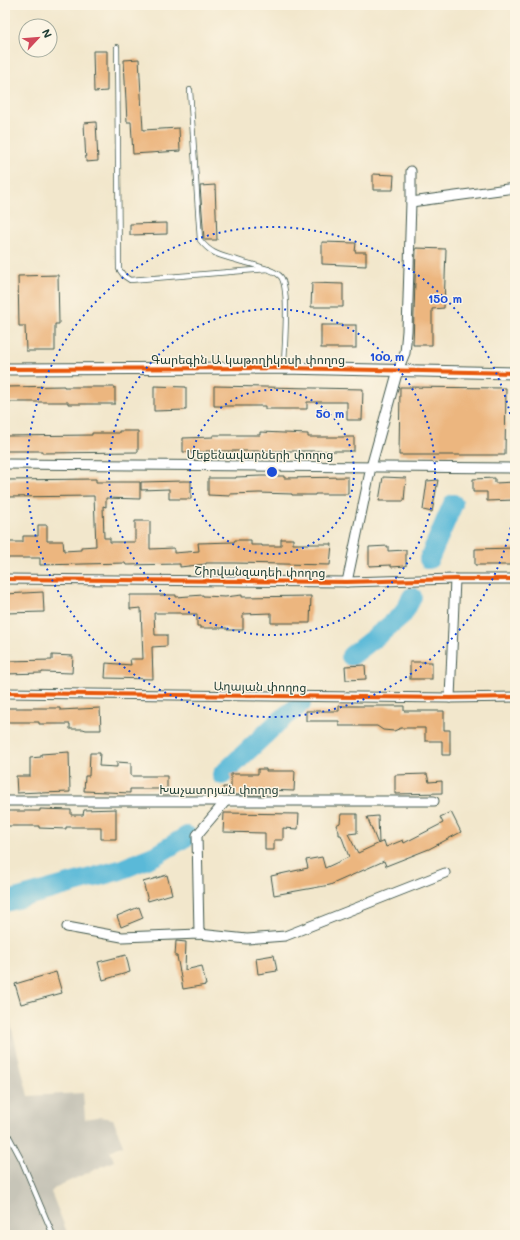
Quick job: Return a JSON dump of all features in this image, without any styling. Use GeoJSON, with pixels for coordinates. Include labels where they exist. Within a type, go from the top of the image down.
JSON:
{"type":"FeatureCollection","features":[{"type":"Feature","properties":{"kind":"street"},"geometry":{"type":"LineString","coordinates":[[347,582],[371,467],[398,370],[405,353],[407,331],[411,171]]}},
{"type":"Feature","properties":{"kind":"street"},"geometry":{"type":"LineString","coordinates":[[411,202],[515,188]]}},
{"type":"Feature","properties":{"kind":"street","name":"Գարեգին Ա կաթողիկոսի փողոց"},"geometry":{"type":"LineString","coordinates":[[5,369],[284,368],[515,373]]}},
{"type":"Feature","properties":{"kind":"street","name":"Մեքենավարների փողոց"},"geometry":{"type":"LineString","coordinates":[[5,464],[515,468]]}},
{"type":"Feature","properties":{"kind":"street","name":"Շիրվանզադեի փողոց"},"geometry":{"type":"LineString","coordinates":[[5,579],[347,582],[515,579]]}},
{"type":"Feature","properties":{"kind":"street"},"geometry":{"type":"LineString","coordinates":[[450,698],[455,579]]}},
{"type":"Feature","properties":{"kind":"street","name":"Աղայան փողոց"},"geometry":{"type":"LineString","coordinates":[[5,694],[450,698],[515,697]]}},
{"type":"Feature","properties":{"kind":"street","name":"Խաչատրյան փողոց"},"geometry":{"type":"LineString","coordinates":[[5,801],[434,801]]}},
{"type":"Feature","properties":{"kind":"street"},"geometry":{"type":"LineString","coordinates":[[200,934],[197,835],[225,802]]}},
{"type":"Feature","properties":{"kind":"street"},"geometry":{"type":"LineString","coordinates":[[67,927],[122,937],[200,934],[247,939],[285,936],[445,874]]}},
{"type":"Feature","properties":{"kind":"lane"},"geometry":{"type":"LineString","coordinates":[[117,47],[119,269],[124,276],[130,280],[268,269]]}},
{"type":"Feature","properties":{"kind":"lane"},"geometry":{"type":"LineString","coordinates":[[190,90],[200,240],[215,254],[268,269],[281,276],[285,286],[286,300],[284,368]]}},
{"type":"Feature","properties":{"kind":"lane"},"geometry":{"type":"LineString","coordinates":[[5,1129],[21,1159],[53,1235]]}},
{"type":"Feature","properties":{"kind":"shaded area"},"geometry":{"type":"Polygon","coordinates":[[[5,1000],[28,1096],[83,1093],[85,1119],[98,1117],[113,1119],[123,1145],[110,1151],[114,1161],[56,1187],[51,1192],[68,1235],[5,1235],[5,1000]]]}},
{"type":"Feature","properties":{"kind":"building"},"geometry":{"type":"Polygon","coordinates":[[[93,51],[107,51],[107,91],[94,92],[93,51]]]}},
{"type":"Feature","properties":{"kind":"building"},"geometry":{"type":"Polygon","coordinates":[[[139,59],[143,130],[179,128],[180,151],[133,154],[131,122],[127,122],[124,60],[139,59]]]}},
{"type":"Feature","properties":{"kind":"building"},"geometry":{"type":"Polygon","coordinates":[[[96,122],[98,161],[86,162],[84,123],[96,122]]]}},
{"type":"Feature","properties":{"kind":"building"},"geometry":{"type":"Polygon","coordinates":[[[373,174],[394,175],[393,190],[373,190],[373,174]]]}},
{"type":"Feature","properties":{"kind":"building"},"geometry":{"type":"Polygon","coordinates":[[[215,185],[217,240],[205,240],[200,186],[215,185]]]}},
{"type":"Feature","properties":{"kind":"building"},"geometry":{"type":"Polygon","coordinates":[[[167,223],[167,234],[130,235],[130,224],[167,223]]]}},
{"type":"Feature","properties":{"kind":"building"},"geometry":{"type":"Polygon","coordinates":[[[322,242],[356,243],[355,252],[366,252],[366,266],[322,264],[322,242]]]}},
{"type":"Feature","properties":{"kind":"building"},"geometry":{"type":"Polygon","coordinates":[[[416,248],[446,249],[444,308],[432,309],[432,345],[413,345],[416,248]]]}},
{"type":"Feature","properties":{"kind":"building"},"geometry":{"type":"Polygon","coordinates":[[[58,275],[59,324],[55,324],[55,351],[26,351],[25,326],[19,326],[18,276],[58,275]]]}},
{"type":"Feature","properties":{"kind":"building"},"geometry":{"type":"Polygon","coordinates":[[[312,283],[343,284],[343,307],[311,307],[312,283]]]}},
{"type":"Feature","properties":{"kind":"building"},"geometry":{"type":"Polygon","coordinates":[[[321,325],[356,325],[356,348],[321,348],[321,325]]]}},
{"type":"Feature","properties":{"kind":"building"},"geometry":{"type":"Polygon","coordinates":[[[154,386],[186,387],[186,410],[154,411],[154,386]]]}},
{"type":"Feature","properties":{"kind":"building"},"geometry":{"type":"Polygon","coordinates":[[[214,386],[363,389],[362,420],[347,420],[347,402],[307,402],[307,409],[265,409],[265,406],[214,406],[214,386]]]}},
{"type":"Feature","properties":{"kind":"building"},"geometry":{"type":"Polygon","coordinates":[[[5,387],[115,387],[115,404],[5,402],[5,387]]]}},
{"type":"Feature","properties":{"kind":"building"},"geometry":{"type":"Polygon","coordinates":[[[400,387],[506,388],[505,455],[399,455],[400,387]]]}},
{"type":"Feature","properties":{"kind":"building"},"geometry":{"type":"Polygon","coordinates":[[[119,431],[138,431],[138,452],[42,453],[42,451],[5,451],[5,436],[92,435],[92,433],[119,433],[119,431]]]}},
{"type":"Feature","properties":{"kind":"building"},"geometry":{"type":"Polygon","coordinates":[[[260,432],[308,434],[308,437],[354,437],[354,451],[183,452],[183,438],[213,437],[213,435],[260,435],[260,432]]]}},
{"type":"Feature","properties":{"kind":"building"},"geometry":{"type":"Polygon","coordinates":[[[284,476],[284,478],[348,477],[348,494],[292,495],[259,493],[230,494],[230,496],[208,495],[208,478],[284,476]]]}},
{"type":"Feature","properties":{"kind":"building"},"geometry":{"type":"Polygon","coordinates":[[[383,477],[406,478],[404,501],[379,501],[383,477]]]}},
{"type":"Feature","properties":{"kind":"building"},"geometry":{"type":"Polygon","coordinates":[[[495,478],[495,483],[515,482],[515,500],[487,501],[487,492],[473,492],[473,479],[495,478]]]}},
{"type":"Feature","properties":{"kind":"building"},"geometry":{"type":"Polygon","coordinates":[[[96,479],[96,482],[140,482],[140,499],[106,498],[106,507],[103,506],[104,538],[110,538],[110,542],[135,542],[135,521],[150,521],[150,549],[174,548],[174,553],[199,551],[198,543],[234,542],[235,540],[251,540],[251,545],[281,546],[281,539],[293,539],[293,544],[332,544],[330,565],[206,563],[180,567],[180,564],[126,565],[125,563],[40,565],[40,558],[5,558],[5,542],[23,542],[23,536],[38,536],[38,525],[47,525],[47,541],[63,541],[64,551],[81,550],[81,547],[96,546],[94,496],[5,497],[5,480],[96,479]]]}},
{"type":"Feature","properties":{"kind":"building"},"geometry":{"type":"Polygon","coordinates":[[[438,480],[432,512],[423,510],[427,481],[438,480]]]}},
{"type":"Feature","properties":{"kind":"building"},"geometry":{"type":"Polygon","coordinates":[[[191,481],[191,499],[169,499],[169,489],[141,490],[141,482],[191,481]]]}},
{"type":"Feature","properties":{"kind":"building"},"geometry":{"type":"Polygon","coordinates":[[[388,546],[388,551],[406,550],[406,566],[369,566],[369,547],[388,546]]]}},
{"type":"Feature","properties":{"kind":"building"},"geometry":{"type":"Polygon","coordinates":[[[515,548],[515,565],[475,565],[475,549],[515,548]]]}},
{"type":"Feature","properties":{"kind":"building"},"geometry":{"type":"Polygon","coordinates":[[[43,592],[44,612],[5,613],[5,594],[43,592]]]}},
{"type":"Feature","properties":{"kind":"building"},"geometry":{"type":"Polygon","coordinates":[[[130,595],[176,595],[176,597],[203,595],[225,597],[242,595],[242,597],[311,596],[310,623],[271,623],[271,613],[243,614],[243,630],[227,630],[227,628],[200,628],[200,626],[197,626],[197,614],[154,613],[155,635],[167,635],[167,646],[152,647],[153,679],[105,678],[106,663],[131,665],[130,659],[143,659],[141,608],[130,609],[130,595]]]}},
{"type":"Feature","properties":{"kind":"building"},"geometry":{"type":"Polygon","coordinates":[[[52,655],[73,656],[72,673],[42,672],[5,674],[5,661],[52,660],[52,655]]]}},
{"type":"Feature","properties":{"kind":"building"},"geometry":{"type":"Polygon","coordinates":[[[410,662],[432,662],[432,679],[410,679],[410,662]]]}},
{"type":"Feature","properties":{"kind":"building"},"geometry":{"type":"Polygon","coordinates":[[[365,665],[366,679],[346,680],[345,666],[365,665]]]}},
{"type":"Feature","properties":{"kind":"building"},"geometry":{"type":"Polygon","coordinates":[[[339,706],[404,706],[404,711],[444,711],[444,730],[450,730],[450,755],[442,755],[442,741],[425,741],[425,728],[401,728],[394,731],[383,730],[377,726],[339,726],[339,721],[306,721],[306,711],[339,711],[339,706]]]}},
{"type":"Feature","properties":{"kind":"building"},"geometry":{"type":"Polygon","coordinates":[[[5,708],[60,708],[60,710],[100,708],[101,730],[70,729],[70,724],[5,722],[5,708]]]}},
{"type":"Feature","properties":{"kind":"building"},"geometry":{"type":"Polygon","coordinates":[[[69,752],[70,792],[17,793],[16,776],[30,776],[30,758],[41,757],[41,754],[69,752]]]}},
{"type":"Feature","properties":{"kind":"building"},"geometry":{"type":"Polygon","coordinates":[[[90,753],[100,753],[99,766],[117,767],[117,762],[131,763],[131,776],[167,776],[167,789],[130,789],[130,793],[84,791],[85,776],[89,776],[90,753]]]}},
{"type":"Feature","properties":{"kind":"building"},"geometry":{"type":"Polygon","coordinates":[[[258,769],[266,769],[266,771],[295,771],[294,791],[266,790],[266,795],[223,795],[223,787],[231,787],[231,774],[258,774],[258,769]]]}},
{"type":"Feature","properties":{"kind":"building"},"geometry":{"type":"Polygon","coordinates":[[[427,774],[429,782],[442,781],[442,793],[395,794],[395,775],[427,774]]]}},
{"type":"Feature","properties":{"kind":"building"},"geometry":{"type":"Polygon","coordinates":[[[40,809],[71,810],[71,815],[83,815],[84,810],[116,809],[116,839],[101,839],[101,827],[66,827],[66,829],[39,828],[39,826],[5,826],[5,811],[40,811],[40,809]]]}},
{"type":"Feature","properties":{"kind":"building"},"geometry":{"type":"Polygon","coordinates":[[[451,812],[461,832],[429,849],[386,866],[384,861],[330,885],[274,895],[271,876],[308,868],[306,860],[322,857],[325,868],[349,857],[336,825],[340,823],[341,814],[357,814],[357,833],[348,834],[358,853],[384,841],[386,847],[403,840],[404,843],[443,823],[440,817],[451,812]]]}},
{"type":"Feature","properties":{"kind":"building"},"geometry":{"type":"Polygon","coordinates":[[[224,813],[299,814],[298,829],[283,828],[283,840],[274,840],[274,850],[265,850],[265,833],[223,832],[224,813]]]}},
{"type":"Feature","properties":{"kind":"building"},"geometry":{"type":"Polygon","coordinates":[[[378,816],[379,843],[378,844],[367,817],[378,816]]]}},
{"type":"Feature","properties":{"kind":"building"},"geometry":{"type":"Polygon","coordinates":[[[167,875],[172,894],[148,901],[143,882],[167,875]]]}},
{"type":"Feature","properties":{"kind":"building"},"geometry":{"type":"Polygon","coordinates":[[[139,907],[143,918],[121,927],[117,916],[139,907]]]}},
{"type":"Feature","properties":{"kind":"building"},"geometry":{"type":"Polygon","coordinates":[[[176,941],[186,942],[185,970],[202,966],[206,985],[183,989],[177,956],[175,956],[176,941]]]}},
{"type":"Feature","properties":{"kind":"building"},"geometry":{"type":"Polygon","coordinates":[[[126,955],[130,972],[103,980],[98,962],[126,955]]]}},
{"type":"Feature","properties":{"kind":"building"},"geometry":{"type":"Polygon","coordinates":[[[274,955],[277,971],[258,974],[256,958],[274,955]]]}},
{"type":"Feature","properties":{"kind":"building"},"geometry":{"type":"Polygon","coordinates":[[[56,972],[62,993],[21,1004],[15,984],[56,972]]]}},
{"type":"Feature","properties":{"kind":"waterway"},"geometry":{"type":"LineString","coordinates":[[429,559],[453,504]]}},
{"type":"Feature","properties":{"kind":"waterway"},"geometry":{"type":"LineString","coordinates":[[351,656],[403,614],[412,597]]}},
{"type":"Feature","properties":{"kind":"waterway"},"geometry":{"type":"LineString","coordinates":[[222,775],[277,723],[301,704]]}},
{"type":"Feature","properties":{"kind":"waterway"},"geometry":{"type":"LineString","coordinates":[[5,902],[120,870],[156,855],[187,836]]}},
{"type":"Feature","properties":{"kind":"cycle path"},"geometry":{"type":"LineString","coordinates":[[5,369],[284,368],[515,373]]}},
{"type":"Feature","properties":{"kind":"cycle path"},"geometry":{"type":"LineString","coordinates":[[5,579],[347,582],[515,579]]}},
{"type":"Feature","properties":{"kind":"cycle path"},"geometry":{"type":"LineString","coordinates":[[5,693],[450,698],[515,697]]}}]}
